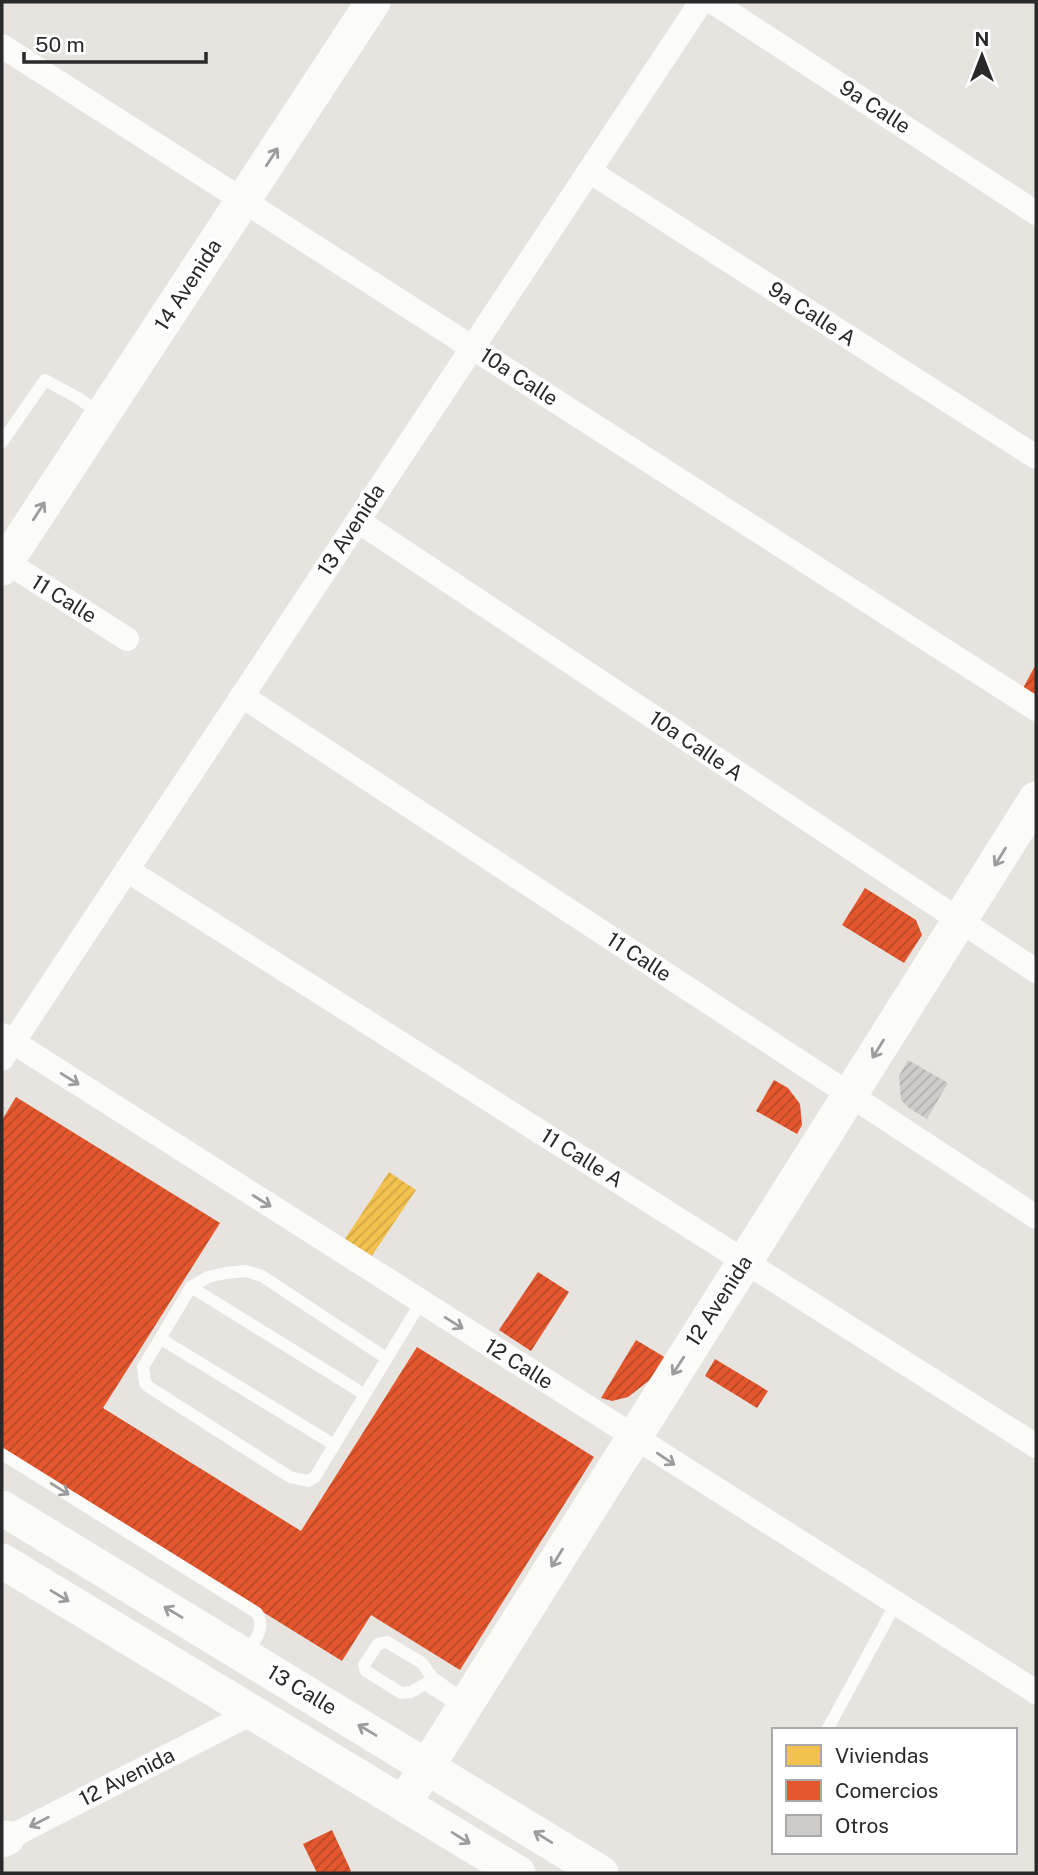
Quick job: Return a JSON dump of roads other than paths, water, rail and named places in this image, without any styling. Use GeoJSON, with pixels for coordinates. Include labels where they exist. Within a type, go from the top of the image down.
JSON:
{"type":"FeatureCollection","features":[{"type":"Feature","properties":{"kind":"street","name":"14 Avenida"},"geometry":{"type":"LineString","coordinates":[[3,563],[373,2]]}},
{"type":"Feature","properties":{"kind":"street","name":"13 Avenida"},"geometry":{"type":"LineString","coordinates":[[5,1045],[127,870],[701,2]]}},
{"type":"Feature","properties":{"kind":"street","name":"9a Calle"},"geometry":{"type":"LineString","coordinates":[[713,2],[1036,213]]}},
{"type":"Feature","properties":{"kind":"street","name":"10a Calle"},"geometry":{"type":"LineString","coordinates":[[2,46],[1036,709]]}},
{"type":"Feature","properties":{"kind":"street","name":"9a Calle A"},"geometry":{"type":"LineString","coordinates":[[589,171],[1036,457]]}},
{"type":"Feature","properties":{"kind":"street","name":"10a Calle A"},"geometry":{"type":"LineString","coordinates":[[358,521],[1036,971]]}},
{"type":"Feature","properties":{"kind":"street","name":"11 Calle"},"geometry":{"type":"LineString","coordinates":[[3,563],[127,639]]}},
{"type":"Feature","properties":{"kind":"street","name":"11 Calle"},"geometry":{"type":"LineString","coordinates":[[242,696],[1036,1217]]}},
{"type":"Feature","properties":{"kind":"street","name":"12 Avenida"},"geometry":{"type":"LineString","coordinates":[[404,1802],[1036,799]]}},
{"type":"Feature","properties":{"kind":"street","name":"11 Calle A"},"geometry":{"type":"LineString","coordinates":[[127,870],[1036,1446]]}},
{"type":"Feature","properties":{"kind":"street","name":"12 Calle"},"geometry":{"type":"LineString","coordinates":[[5,1045],[421,1302],[1036,1692]]}},
{"type":"Feature","properties":{"kind":"street","name":"13 Calle"},"geometry":{"type":"LineString","coordinates":[[2,1508],[601,1873]]}},
{"type":"Feature","properties":{"kind":"street"},"geometry":{"type":"LineString","coordinates":[[2,1561],[518,1873]]}},
{"type":"Feature","properties":{"kind":"street","name":"12 Avenida"},"geometry":{"type":"LineString","coordinates":[[4,1840],[252,1713]]}},
{"type":"Feature","properties":{"kind":"lane"},"geometry":{"type":"LineString","coordinates":[[2,442],[45,380],[78,398],[102,416]]}},
{"type":"Feature","properties":{"kind":"lane"},"geometry":{"type":"LineString","coordinates":[[386,1358],[262,1276],[246,1271],[208,1277],[191,1287],[143,1367],[145,1383],[149,1387],[290,1478],[308,1481],[315,1477],[421,1302]]}},
{"type":"Feature","properties":{"kind":"lane"},"geometry":{"type":"LineString","coordinates":[[191,1287],[364,1394]]}},
{"type":"Feature","properties":{"kind":"lane"},"geometry":{"type":"LineString","coordinates":[[161,1339],[333,1444]]}},
{"type":"Feature","properties":{"kind":"lane"},"geometry":{"type":"LineString","coordinates":[[2,1454],[257,1613],[261,1628],[245,1656]]}},
{"type":"Feature","properties":{"kind":"lane"},"geometry":{"type":"LineString","coordinates":[[828,1728],[896,1603]]}},
{"type":"Feature","properties":{"kind":"lane"},"geometry":{"type":"LineString","coordinates":[[387,1642],[422,1663],[431,1675],[464,1705],[425,1684],[411,1692],[401,1693],[366,1671],[364,1665],[378,1644],[387,1642]]}}]}
